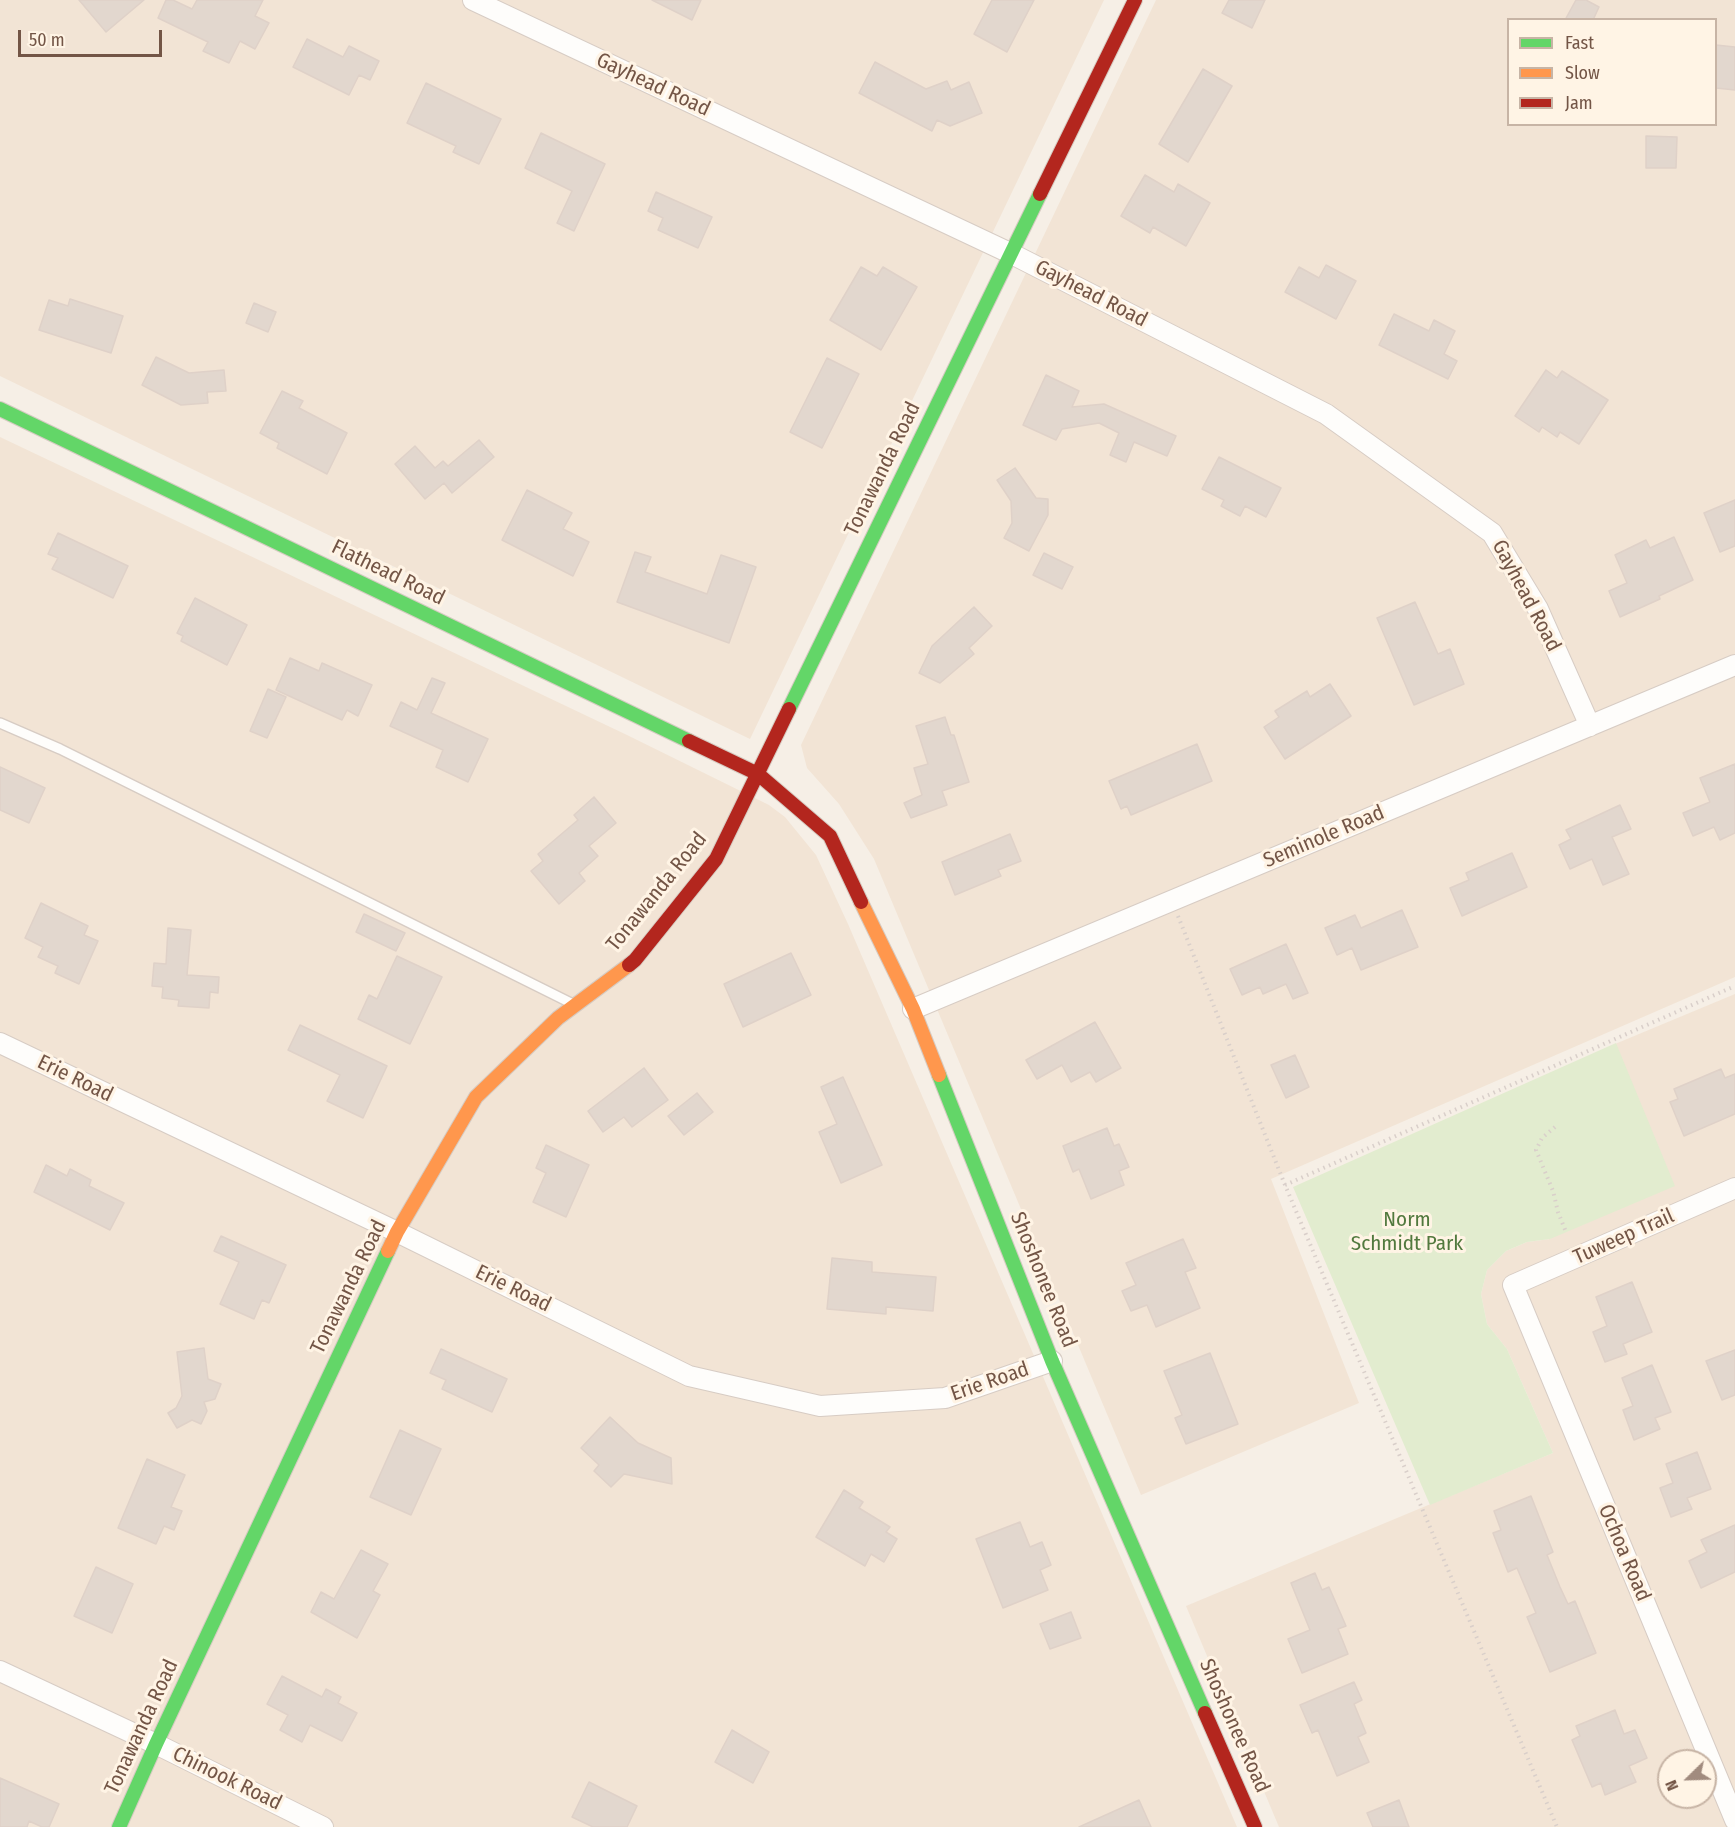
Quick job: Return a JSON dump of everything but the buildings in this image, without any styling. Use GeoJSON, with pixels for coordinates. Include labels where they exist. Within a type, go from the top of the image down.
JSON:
{"type":"FeatureCollection","features":[{"type":"Feature","properties":{"kind":"street","name":"Gayhead Road"},"geometry":{"type":"LineString","coordinates":[[473,0],[1012,254],[1326,414],[1492,532],[1538,609],[1590,726]]}},
{"type":"Feature","properties":{"kind":"street","name":"Tonawanda Road"},"geometry":{"type":"LineString","coordinates":[[119,1827],[397,1232],[476,1097],[558,1018],[635,960],[716,859],[1012,254],[1131,3]]}},
{"type":"Feature","properties":{"kind":"street","name":"Flathead Road"},"geometry":{"type":"LineString","coordinates":[[0,409],[758,774]]}},
{"type":"Feature","properties":{"kind":"street","name":"Seminole Road"},"geometry":{"type":"LineString","coordinates":[[913,1009],[1735,665]]}},
{"type":"Feature","properties":{"kind":"street","name":"Shoshonee Road"},"geometry":{"type":"LineString","coordinates":[[758,774],[830,836],[913,1009],[1052,1360],[1255,1827]]}},
{"type":"Feature","properties":{"kind":"street","name":"Erie Road"},"geometry":{"type":"LineString","coordinates":[[0,1043],[397,1232],[689,1376],[820,1406],[945,1398],[1052,1360]]}},
{"type":"Feature","properties":{"kind":"street","name":"Tuweep Trail"},"geometry":{"type":"LineString","coordinates":[[1513,1285],[1735,1188]]}},
{"type":"Feature","properties":{"kind":"street","name":"Ochoa Road"},"geometry":{"type":"LineString","coordinates":[[1513,1285],[1735,1818]]}},
{"type":"Feature","properties":{"kind":"street","name":"Chinook Road"},"geometry":{"type":"LineString","coordinates":[[0,1671],[156,1744],[323,1827]]}},
{"type":"Feature","properties":{"kind":"lane"},"geometry":{"type":"LineString","coordinates":[[0,723],[60,749],[575,1005]]}},
{"type":"Feature","properties":{"kind":"path"},"geometry":{"type":"LineString","coordinates":[[1172,901],[1285,1185],[1557,1827]]}},
{"type":"Feature","properties":{"kind":"path"},"geometry":{"type":"LineString","coordinates":[[1285,1185],[1735,986]]}},
{"type":"Feature","properties":{"kind":"path"},"geometry":{"type":"LineString","coordinates":[[1555,1127],[1542,1138],[1536,1150],[1553,1191],[1566,1233]]}},
{"type":"Feature","properties":{"kind":"shaded area"},"geometry":{"type":"Polygon","coordinates":[[[0,0],[1104,0],[750,739],[0,376],[0,0]]]}},
{"type":"Feature","properties":{"kind":"shaded area"},"geometry":{"type":"Polygon","coordinates":[[[1156,0],[1735,0],[1735,977],[1271,1179],[1359,1403],[1141,1495],[874,859],[839,804],[807,768],[801,745],[1156,0]]]}},
{"type":"Feature","properties":{"kind":"shaded area"},"geometry":{"type":"Polygon","coordinates":[[[0,437],[627,735],[769,805],[785,817],[816,855],[848,924],[1237,1827],[0,1827],[0,437]]]}},
{"type":"Feature","properties":{"kind":"shaded area"},"geometry":{"type":"Polygon","coordinates":[[[1735,994],[1735,1827],[1279,1827],[1186,1606],[1553,1453],[1507,1349],[1487,1324],[1481,1294],[1487,1270],[1506,1251],[1527,1242],[1550,1239],[1615,1044],[1735,994]]]}},
{"type":"Feature","properties":{"kind":"green space","name":"Norm Schmidt Park"},"geometry":{"type":"Polygon","coordinates":[[[1616,1043],[1675,1186],[1550,1239],[1527,1242],[1506,1251],[1487,1270],[1481,1294],[1487,1324],[1507,1349],[1553,1453],[1430,1505],[1293,1187],[1616,1043]]]}},
{"type":"Feature","properties":{"kind":"traffic: fast"},"geometry":{"type":"LineString","coordinates":[[789,709],[1040,194]]}},
{"type":"Feature","properties":{"kind":"traffic: fast"},"geometry":{"type":"LineString","coordinates":[[0,409],[689,741]]}},
{"type":"Feature","properties":{"kind":"traffic: fast"},"geometry":{"type":"LineString","coordinates":[[939,1075],[1052,1361],[1205,1713]]}},
{"type":"Feature","properties":{"kind":"traffic: fast"},"geometry":{"type":"LineString","coordinates":[[119,1827],[388,1251]]}},
{"type":"Feature","properties":{"kind":"traffic: slow"},"geometry":{"type":"LineString","coordinates":[[861,902],[913,1009],[939,1075]]}},
{"type":"Feature","properties":{"kind":"traffic: slow"},"geometry":{"type":"LineString","coordinates":[[388,1251],[476,1097],[558,1018],[629,965]]}},
{"type":"Feature","properties":{"kind":"traffic: jam"},"geometry":{"type":"LineString","coordinates":[[1040,194],[1135,0]]}},
{"type":"Feature","properties":{"kind":"traffic: jam"},"geometry":{"type":"LineString","coordinates":[[629,965],[716,859],[789,709]]}},
{"type":"Feature","properties":{"kind":"traffic: jam"},"geometry":{"type":"LineString","coordinates":[[689,741],[758,774],[830,836],[861,902]]}},
{"type":"Feature","properties":{"kind":"traffic: jam"},"geometry":{"type":"LineString","coordinates":[[1205,1713],[1255,1827]]}}]}
